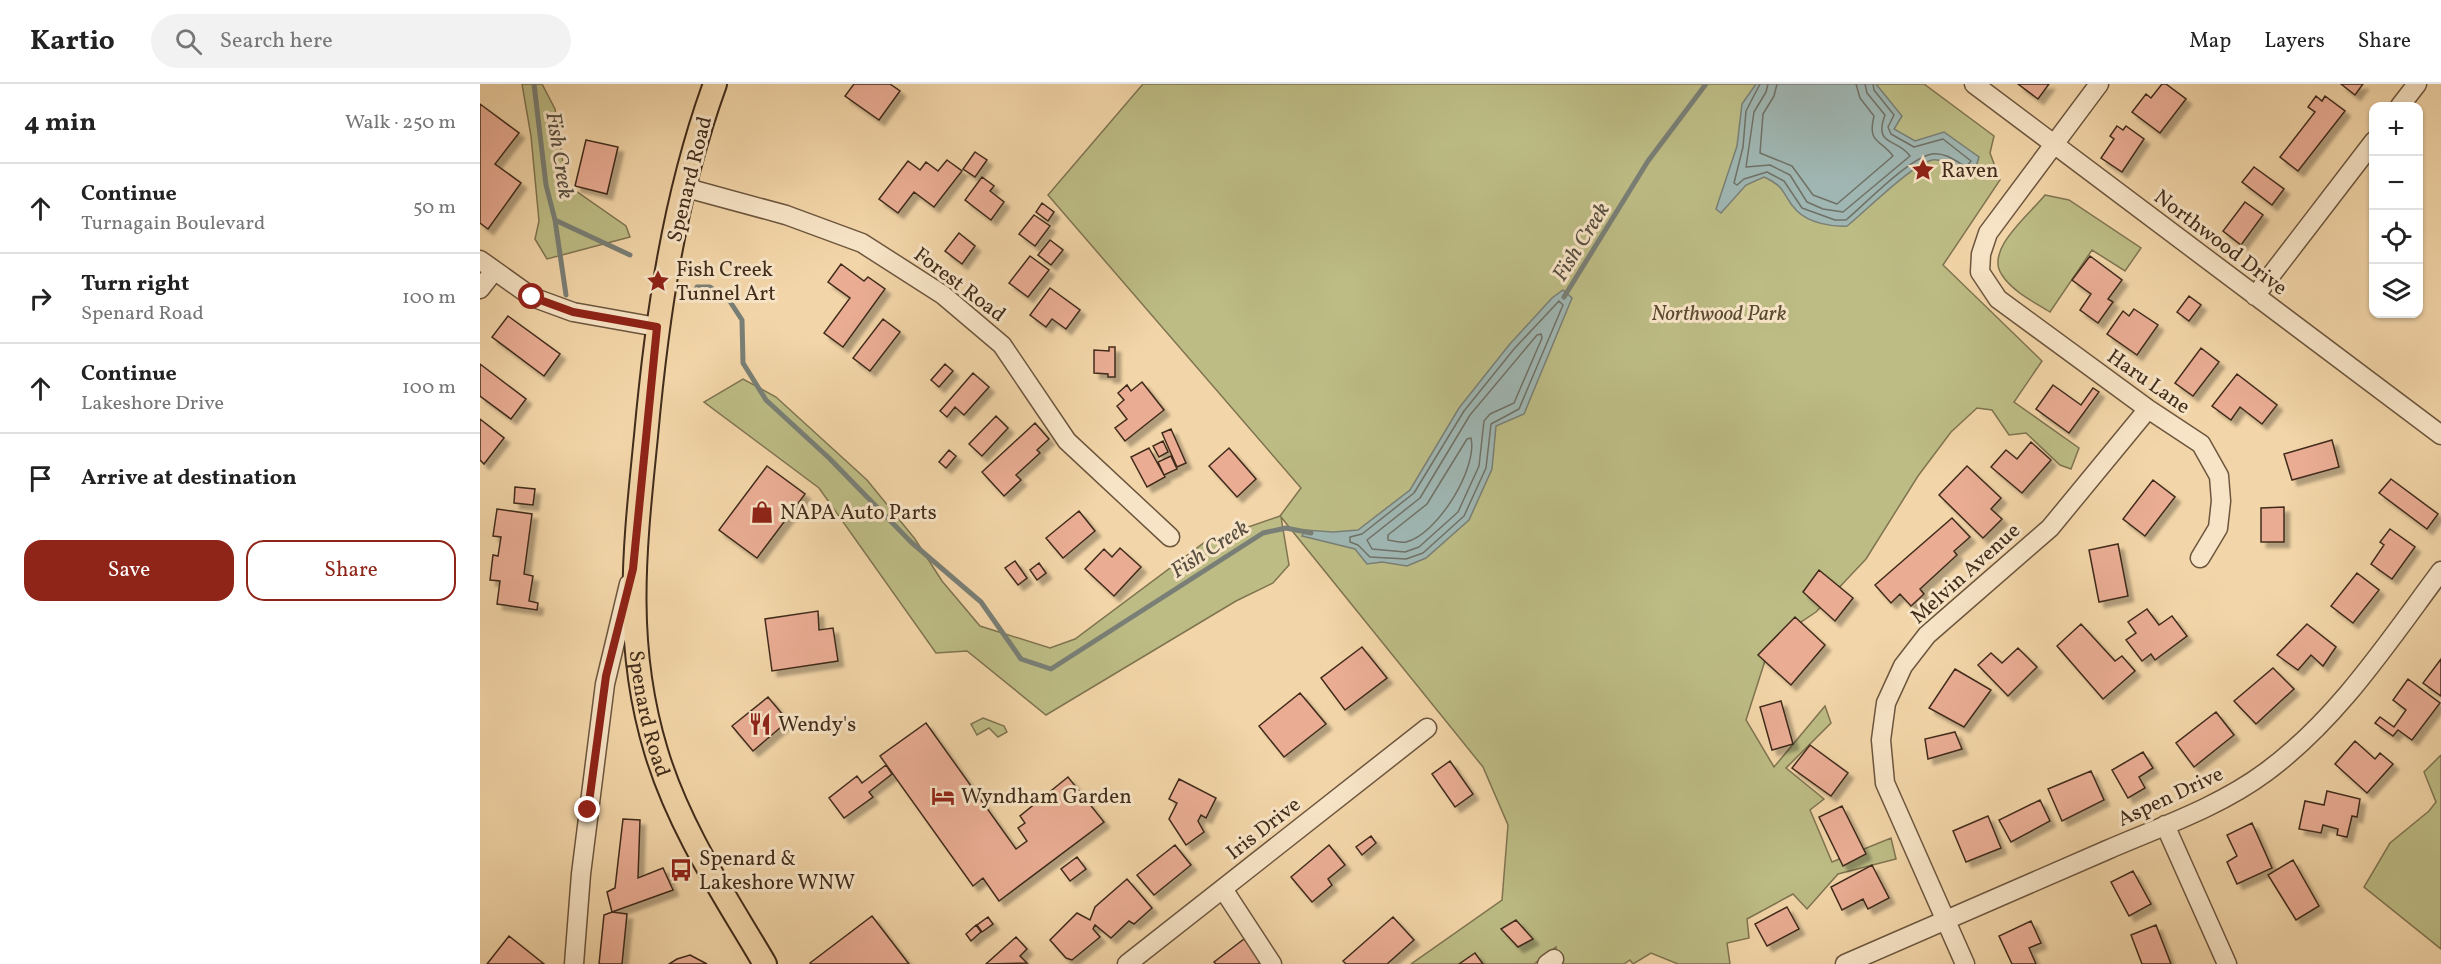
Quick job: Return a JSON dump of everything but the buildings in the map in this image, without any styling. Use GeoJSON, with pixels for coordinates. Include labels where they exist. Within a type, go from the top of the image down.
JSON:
{"type":"FeatureCollection","features":[{"type":"Feature","properties":{"kind":"main road","name":"Spenard Road"},"geometry":{"type":"LineString","coordinates":[[715,84],[696,136],[683,188],[657,327],[633,569],[638,672],[656,752],[678,808],[765,964]]}},
{"type":"Feature","properties":{"kind":"street","name":"Northwood Drive"},"geometry":{"type":"LineString","coordinates":[[1974,84],[2441,435]]}},
{"type":"Feature","properties":{"kind":"street"},"geometry":{"type":"LineString","coordinates":[[2054,144],[2099,84]]}},
{"type":"Feature","properties":{"kind":"street"},"geometry":{"type":"LineString","coordinates":[[2403,102],[2417,84]]}},
{"type":"Feature","properties":{"kind":"street","name":"Haru Lane"},"geometry":{"type":"LineString","coordinates":[[2054,144],[1988,233],[1981,254],[1980,272],[1998,299],[2148,409],[2201,444],[2219,476],[2221,501],[2218,528],[2200,558]]}},
{"type":"Feature","properties":{"kind":"street"},"geometry":{"type":"LineString","coordinates":[[2255,296],[2369,146]]}},
{"type":"Feature","properties":{"kind":"street","name":"Forest Road"},"geometry":{"type":"LineString","coordinates":[[683,188],[786,215],[862,243],[943,295],[1002,345],[1067,441],[1170,537]]}},
{"type":"Feature","properties":{"kind":"street"},"geometry":{"type":"LineString","coordinates":[[480,289],[487,265],[532,297],[573,312],[657,327]]}},
{"type":"Feature","properties":{"kind":"street","name":"Melvin Avenue"},"geometry":{"type":"LineString","coordinates":[[1965,964],[1885,783],[1881,740],[1886,703],[1903,666],[1927,635],[2050,528],[2148,409]]}},
{"type":"Feature","properties":{"kind":"street"},"geometry":{"type":"LineString","coordinates":[[574,964],[590,796],[606,676],[633,569]]}},
{"type":"Feature","properties":{"kind":"street","name":"Aspen Drive"},"geometry":{"type":"LineString","coordinates":[[1845,964],[2220,800],[2265,773],[2292,751],[2349,693],[2441,571]]}},
{"type":"Feature","properties":{"kind":"street"},"geometry":{"type":"LineString","coordinates":[[606,676],[613,663],[619,659],[627,660],[638,672]]}},
{"type":"Feature","properties":{"kind":"street","name":"Iris Drive"},"geometry":{"type":"LineString","coordinates":[[1127,964],[1427,728]]}},
{"type":"Feature","properties":{"kind":"street"},"geometry":{"type":"LineString","coordinates":[[2165,825],[2227,964]]}},
{"type":"Feature","properties":{"kind":"street"},"geometry":{"type":"LineString","coordinates":[[1223,889],[1272,964]]}},
{"type":"Feature","properties":{"kind":"green space"},"geometry":{"type":"Polygon","coordinates":[[[522,84],[542,84],[555,109],[566,184],[626,226],[630,237],[547,259],[535,239],[539,221],[531,136],[522,84]]]}},
{"type":"Feature","properties":{"kind":"green space","name":"Northwood Park"},"geometry":{"type":"Polygon","coordinates":[[[1143,84],[1924,84],[1994,136],[1990,153],[2000,180],[1943,265],[2042,361],[2014,402],[2079,448],[2071,469],[2060,465],[2026,433],[2009,435],[1992,410],[1977,408],[1951,432],[1918,476],[1866,559],[1816,612],[1771,642],[1746,720],[1774,767],[1825,706],[1831,723],[1786,768],[1824,799],[1810,810],[1832,862],[1891,838],[1896,859],[1838,874],[1807,909],[1793,894],[1747,919],[1749,938],[1727,943],[1730,964],[1678,964],[1651,953],[1633,964],[1630,960],[1624,964],[1556,964],[1556,947],[1534,964],[1411,964],[1502,900],[1508,825],[1483,767],[1281,517],[1289,565],[1273,583],[1236,601],[1046,715],[967,651],[936,653],[819,488],[704,402],[743,379],[776,397],[867,480],[915,539],[942,581],[980,626],[1050,648],[1075,639],[1205,542],[1280,516],[1301,488],[1048,195],[1143,84]]]}},
{"type":"Feature","properties":{"kind":"green space"},"geometry":{"type":"Polygon","coordinates":[[[2045,195],[2069,200],[2141,248],[2125,271],[2092,250],[2050,312],[2011,286],[2002,275],[1998,265],[1999,255],[2011,233],[2045,195]]]}},
{"type":"Feature","properties":{"kind":"green space"},"geometry":{"type":"Polygon","coordinates":[[[983,718],[1004,726],[1007,732],[998,737],[989,728],[977,735],[971,724],[983,718]]]}},
{"type":"Feature","properties":{"kind":"green space"},"geometry":{"type":"Polygon","coordinates":[[[2441,755],[2441,949],[2364,887],[2390,843],[2429,811],[2436,802],[2424,772],[2441,755]]]}},
{"type":"Feature","properties":{"kind":"water"},"geometry":{"type":"Polygon","coordinates":[[[1756,84],[1876,84],[1902,116],[1894,129],[1915,141],[1944,132],[1979,157],[1975,170],[1966,174],[1941,160],[1932,160],[1901,179],[1847,226],[1835,226],[1808,219],[1792,206],[1777,185],[1764,177],[1746,185],[1721,213],[1716,209],[1737,146],[1742,104],[1756,84]]]}},
{"type":"Feature","properties":{"kind":"water"},"geometry":{"type":"Polygon","coordinates":[[[1563,290],[1572,298],[1524,414],[1496,426],[1492,469],[1469,520],[1426,558],[1407,566],[1382,562],[1367,564],[1355,549],[1302,536],[1305,530],[1333,532],[1358,530],[1410,490],[1459,408],[1509,345],[1552,298],[1563,290]]]}},
{"type":"Feature","properties":{"kind":"waterway","name":"Fish Creek"},"geometry":{"type":"LineString","coordinates":[[534,84],[546,185],[555,220],[566,295]]}},
{"type":"Feature","properties":{"kind":"waterway","name":"Fish Creek"},"geometry":{"type":"LineString","coordinates":[[1564,297],[1648,161],[1706,84]]}},
{"type":"Feature","properties":{"kind":"waterway","name":"Fish Creek"},"geometry":{"type":"LineString","coordinates":[[555,220],[630,255]]}},
{"type":"Feature","properties":{"kind":"waterway","name":"Fish Creek"},"geometry":{"type":"LineString","coordinates":[[697,287],[710,287],[729,300],[742,320],[743,363],[766,400],[829,458],[911,542],[981,602],[1021,659],[1051,669],[1263,533],[1286,528],[1311,533]]}},
{"type":"Feature","properties":{"kind":"place","name":"Raven"},"geometry":{"type":"Point","coordinates":[1923,170]}},
{"type":"Feature","properties":{"kind":"place","name":"Fish Creek Tunnel Art"},"geometry":{"type":"Point","coordinates":[658,281]}},
{"type":"Feature","properties":{"kind":"place","name":"NAPA Auto Parts"},"geometry":{"type":"Point","coordinates":[762,512]}},
{"type":"Feature","properties":{"kind":"place","name":"Wendy's"},"geometry":{"type":"Point","coordinates":[760,724]}},
{"type":"Feature","properties":{"kind":"place","name":"Wyndham Garden"},"geometry":{"type":"Point","coordinates":[943,796]}},
{"type":"Feature","properties":{"kind":"place","name":"Spenard & Lakeshore WNW"},"geometry":{"type":"Point","coordinates":[681,870]}},
{"type":"Feature","properties":{"kind":"route"},"geometry":{"type":"LineString","coordinates":[[532,297],[573,312],[657,327],[633,569],[606,676],[588,810]]}}]}
